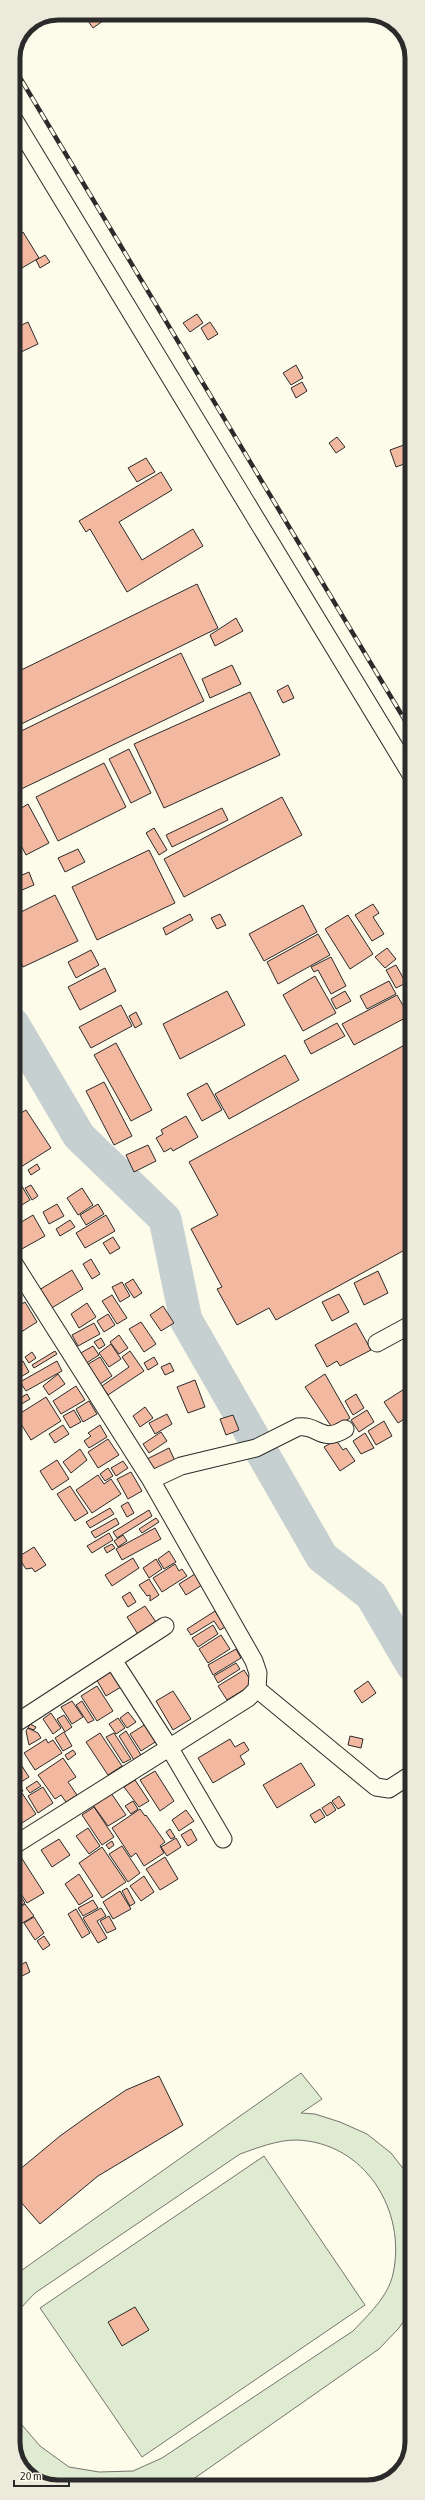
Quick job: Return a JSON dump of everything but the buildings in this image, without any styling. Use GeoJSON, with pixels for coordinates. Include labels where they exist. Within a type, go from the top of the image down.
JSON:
{"type":"FeatureCollection","features":[{"type":"Feature","properties":{"kind":"street"},"geometry":{"type":"LineString","coordinates":[[20,130],[405,764]]}},
{"type":"Feature","properties":{"kind":"street"},"geometry":{"type":"LineString","coordinates":[[20,1273],[151,1480],[254,1661],[258,1673],[258,1689],[248,1698],[20,1842]]}},
{"type":"Feature","properties":{"kind":"street"},"geometry":{"type":"LineString","coordinates":[[377,1343],[405,1328]]}},
{"type":"Feature","properties":{"kind":"street"},"geometry":{"type":"LineString","coordinates":[[151,1480],[180,1466],[256,1448],[291,1430],[304,1426],[321,1435],[331,1436],[345,1429]]}},
{"type":"Feature","properties":{"kind":"street"},"geometry":{"type":"LineString","coordinates":[[20,1720],[165,1626]]}},
{"type":"Feature","properties":{"kind":"street"},"geometry":{"type":"LineString","coordinates":[[113,1660],[169,1747],[223,1839]]}},
{"type":"Feature","properties":{"kind":"street"},"geometry":{"type":"LineString","coordinates":[[258,1689],[371,1783],[389,1789],[405,1779]]}},
{"type":"Feature","properties":{"kind":"green space"},"geometry":{"type":"Polygon","coordinates":[[[301,2073],[322,2099],[301,2113],[315,2114],[340,2122],[367,2134],[391,2153],[405,2171],[405,2319],[399,2328],[379,2349],[192,2480],[49,2479],[37,2474],[31,2469],[24,2459],[20,2447],[20,2423],[40,2446],[69,2467],[99,2472],[133,2471],[162,2458],[353,2331],[382,2298],[387,2290],[393,2274],[396,2250],[393,2227],[387,2204],[376,2184],[361,2167],[342,2153],[321,2144],[296,2140],[282,2141],[240,2154],[35,2293],[20,2309],[20,2271],[301,2073]]]}},
{"type":"Feature","properties":{"kind":"green space"},"geometry":{"type":"Polygon","coordinates":[[[264,2156],[365,2305],[142,2457],[40,2308],[264,2156]]]}},
{"type":"Feature","properties":{"kind":"waterway"},"geometry":{"type":"LineString","coordinates":[[20,1036],[79,1136],[165,1219],[186,1320],[322,1557],[371,1595],[405,1653]]}},
{"type":"Feature","properties":{"kind":"railway"},"geometry":{"type":"LineString","coordinates":[[20,78],[405,720]]}}]}
